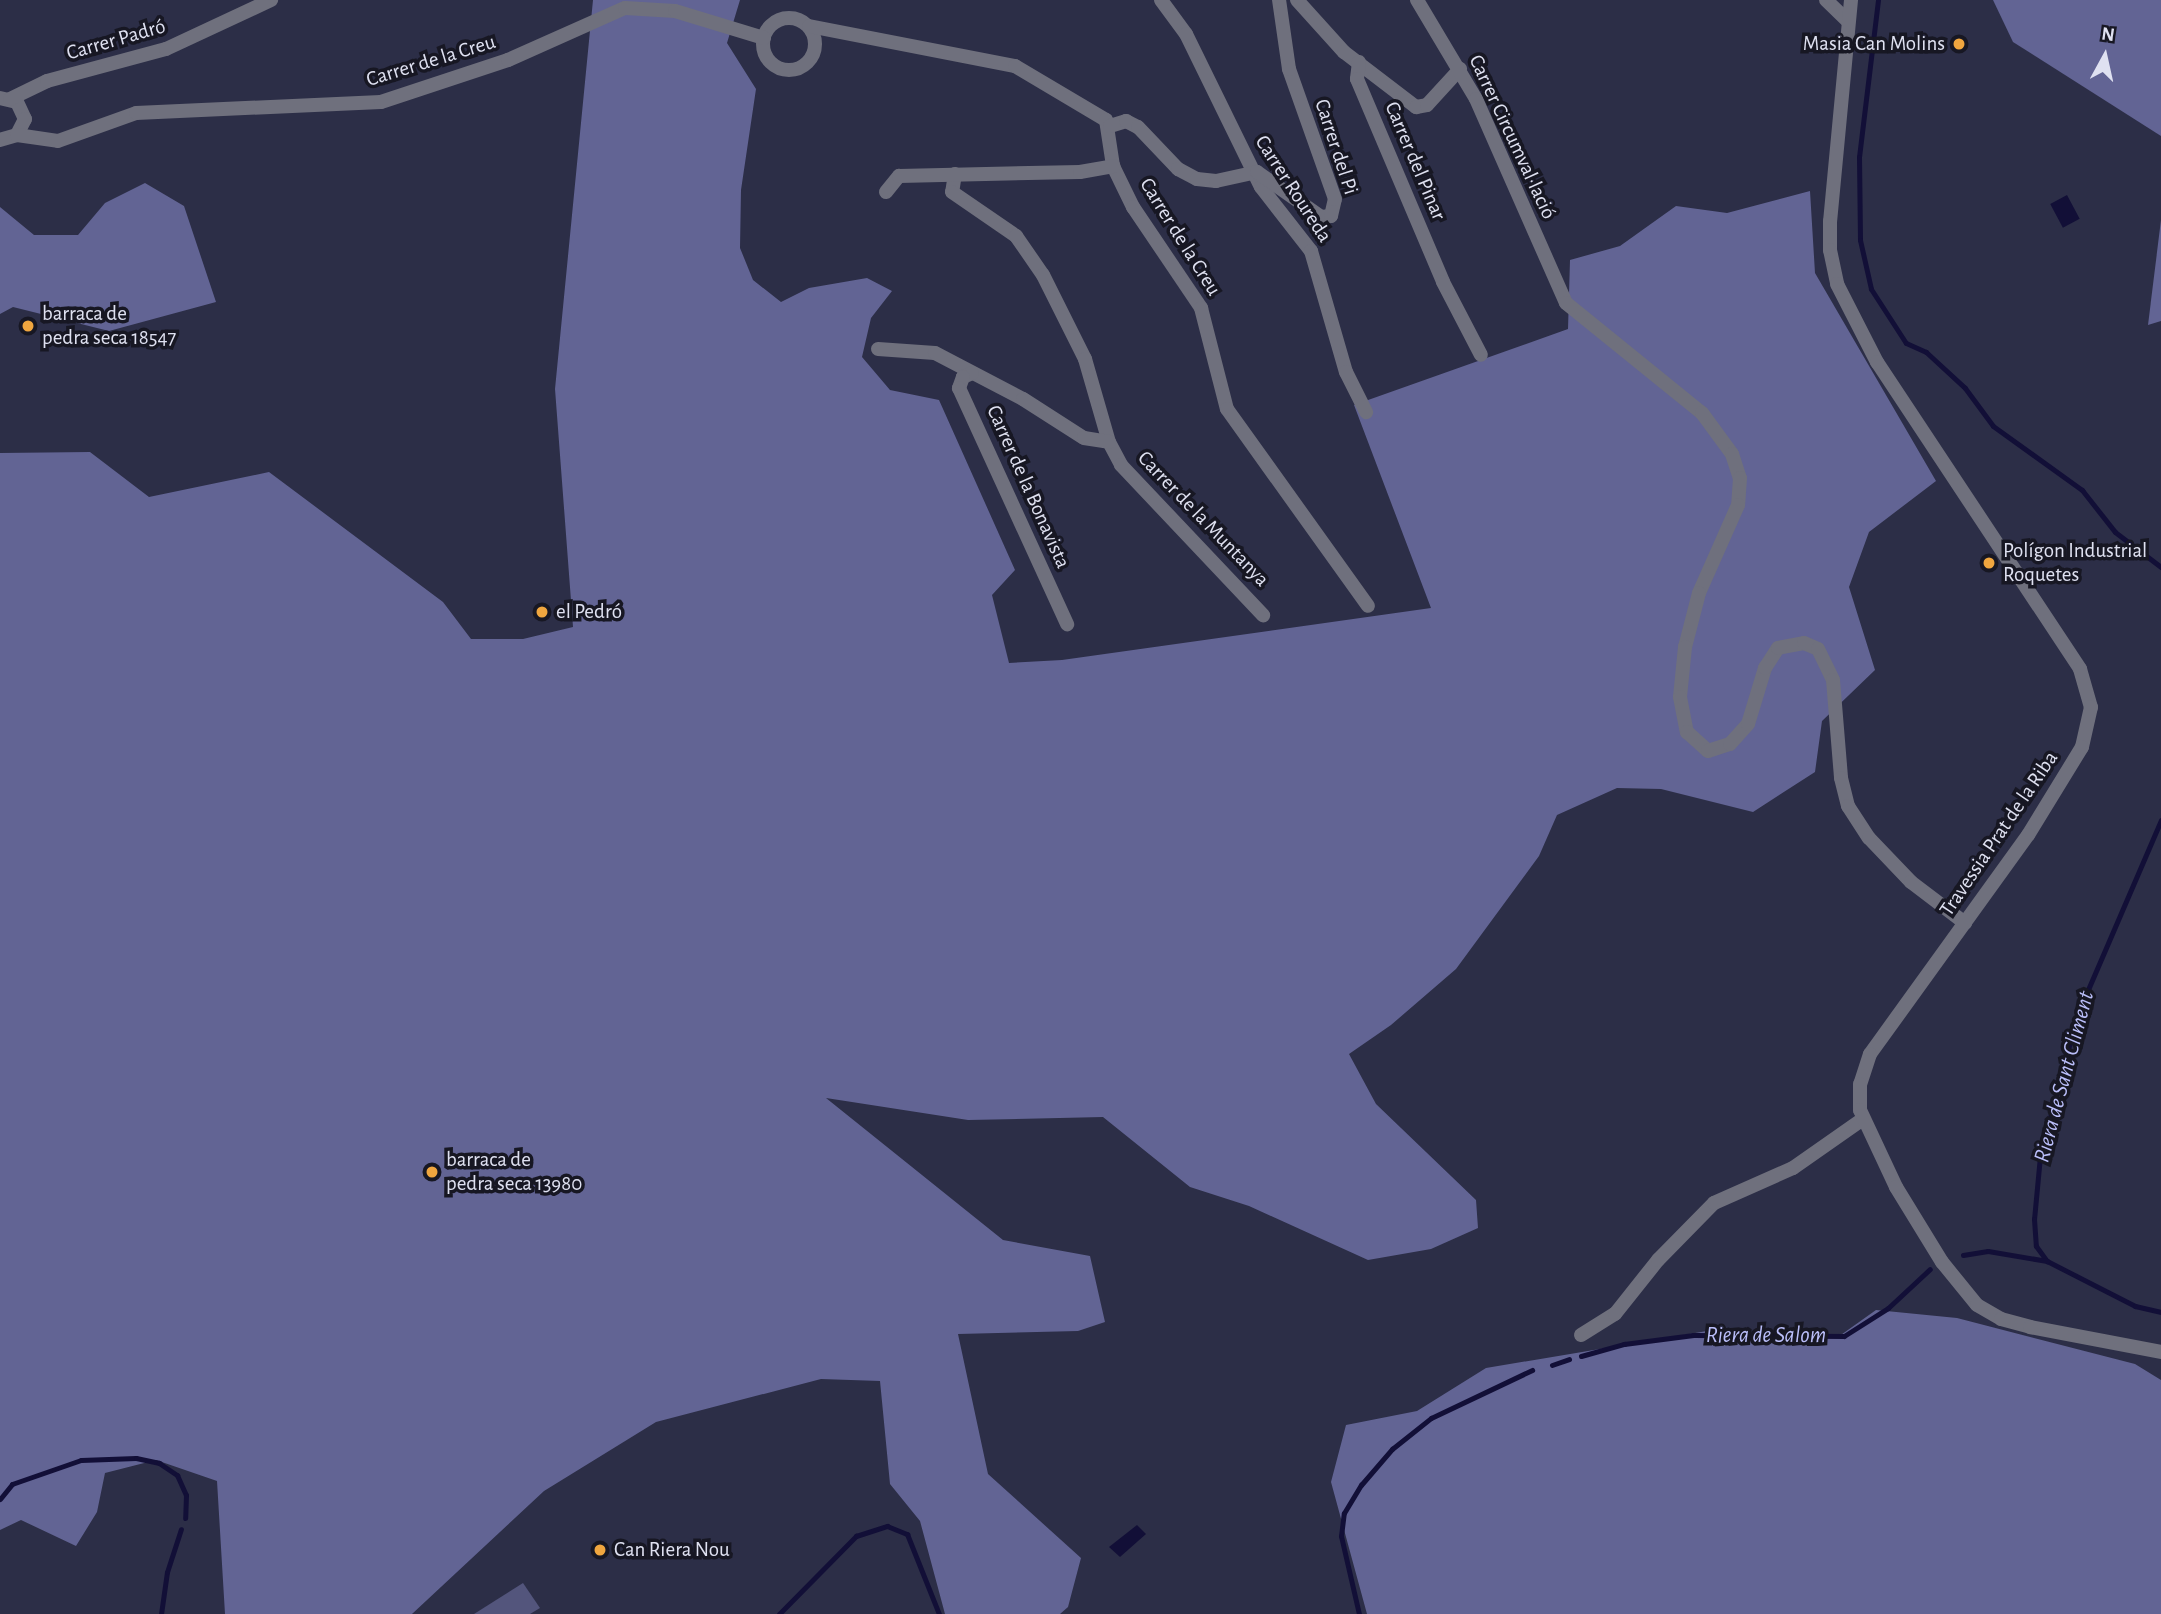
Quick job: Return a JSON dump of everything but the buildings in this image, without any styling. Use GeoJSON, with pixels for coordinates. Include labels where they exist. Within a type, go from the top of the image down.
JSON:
{"type":"FeatureCollection","features":[{"type":"Feature","properties":{"kind":"street","name":"Carrer Padró"},"geometry":{"type":"LineString","coordinates":[[5,99],[47,81],[166,49],[271,0]]}},
{"type":"Feature","properties":{"kind":"street","name":"Carrer Roureda"},"geometry":{"type":"LineString","coordinates":[[1161,0],[1186,34],[1219,108],[1257,172],[1261,187],[1311,251],[1346,372],[1366,412]]}},
{"type":"Feature","properties":{"kind":"street","name":"Carrer del Pi"},"geometry":{"type":"LineString","coordinates":[[1257,172],[1321,217],[1331,216],[1335,209],[1289,69],[1279,0]]}},
{"type":"Feature","properties":{"kind":"street"},"geometry":{"type":"LineString","coordinates":[[1297,0],[1360,62],[1416,107],[1427,105],[1460,69]]}},
{"type":"Feature","properties":{"kind":"street","name":"Carrer Circumval·lació"},"geometry":{"type":"LineString","coordinates":[[1417,0],[1460,69],[1561,295],[1586,322],[1702,412],[1732,454],[1740,478],[1734,520],[1699,593],[1685,647],[1680,697],[1687,732],[1708,751],[1730,744],[1748,724],[1765,668],[1778,648],[1804,643],[1818,649],[1833,680],[1841,778],[1848,806],[1869,838],[1911,882],[1965,923]]}},
{"type":"Feature","properties":{"kind":"street"},"geometry":{"type":"LineString","coordinates":[[1826,0],[1847,20]]}},
{"type":"Feature","properties":{"kind":"street","name":"Travessia Prat de la Riba"},"geometry":{"type":"LineString","coordinates":[[1851,0],[1830,221],[1832,262],[1853,320],[1927,440],[2080,669],[2091,707],[2088,732],[2068,772],[1965,923],[1870,1054],[1860,1084],[1863,1119],[1896,1186],[1956,1281],[1989,1313],[2030,1327],[2161,1352]]}},
{"type":"Feature","properties":{"kind":"street","name":"Carrer de la Creu"},"geometry":{"type":"LineString","coordinates":[[17,135],[58,141],[136,113],[381,102],[508,60],[625,8],[676,11],[764,38]]}},
{"type":"Feature","properties":{"kind":"street"},"geometry":{"type":"LineString","coordinates":[[809,26],[815,50],[799,68],[774,65],[764,51],[764,38],[770,26],[786,18],[809,26],[1015,66],[1110,126],[1126,121],[1138,127],[1178,169],[1197,179],[1216,181],[1257,172]]}},
{"type":"Feature","properties":{"kind":"street","name":"Carrer del Pinar"},"geometry":{"type":"LineString","coordinates":[[1360,62],[1357,79],[1443,282],[1481,355]]}},
{"type":"Feature","properties":{"kind":"street"},"geometry":{"type":"LineString","coordinates":[[0,140],[17,135],[24,113],[5,99]]}},
{"type":"Feature","properties":{"kind":"street","name":"Carrer de la Creu"},"geometry":{"type":"LineString","coordinates":[[1110,126],[1113,166],[1133,207],[1201,308],[1220,391],[1236,425],[1368,606]]}},
{"type":"Feature","properties":{"kind":"street"},"geometry":{"type":"LineString","coordinates":[[886,192],[900,176],[1080,173],[1113,166]]}},
{"type":"Feature","properties":{"kind":"street","name":"Carrer de la Muntanya"},"geometry":{"type":"LineString","coordinates":[[955,174],[952,192],[1003,225],[1032,256],[1085,359],[1109,442],[1133,482],[1249,595],[1263,615]]}},
{"type":"Feature","properties":{"kind":"street"},"geometry":{"type":"LineString","coordinates":[[878,349],[925,350],[972,373],[1084,438],[1109,442]]}},
{"type":"Feature","properties":{"kind":"street","name":"Carrer de la Bonavista"},"geometry":{"type":"LineString","coordinates":[[972,373],[962,377],[959,388],[1067,624]]}},
{"type":"Feature","properties":{"kind":"street"},"geometry":{"type":"LineString","coordinates":[[1581,1335],[1615,1314],[1658,1260],[1714,1203],[1793,1168],[1863,1119]]}},
{"type":"Feature","properties":{"kind":"shaded area"},"geometry":{"type":"Polygon","coordinates":[[[593,0],[740,0],[727,43],[756,89],[741,190],[740,248],[753,280],[781,302],[809,288],[867,278],[892,291],[871,318],[862,357],[890,390],[939,400],[1015,570],[992,595],[1009,663],[1062,660],[1431,608],[1354,405],[1568,329],[1570,260],[1620,246],[1676,206],[1727,213],[1810,191],[1815,273],[1936,481],[1869,532],[1849,587],[1875,670],[1822,721],[1815,772],[1753,812],[1661,789],[1617,788],[1557,815],[1539,856],[1456,969],[1391,1025],[1349,1054],[1376,1104],[1476,1200],[1478,1228],[1431,1249],[1368,1260],[1249,1206],[1190,1187],[1103,1117],[968,1120],[826,1098],[1003,1240],[1090,1256],[1105,1322],[1078,1331],[958,1334],[988,1474],[1081,1558],[1068,1607],[1060,1614],[945,1614],[920,1521],[890,1484],[880,1381],[821,1379],[656,1422],[544,1491],[412,1614],[225,1614],[217,1481],[156,1460],[105,1473],[97,1512],[76,1546],[21,1520],[0,1530],[0,453],[90,452],[149,497],[269,472],[443,602],[471,639],[523,639],[573,627],[555,389],[593,0]]]}},
{"type":"Feature","properties":{"kind":"shaded area"},"geometry":{"type":"Polygon","coordinates":[[[1993,0],[2161,0],[2161,136],[2013,42],[1993,0]]]}},
{"type":"Feature","properties":{"kind":"shaded area"},"geometry":{"type":"Polygon","coordinates":[[[145,183],[184,206],[216,302],[109,331],[13,307],[0,314],[0,207],[34,235],[78,235],[105,203],[145,183]]]}},
{"type":"Feature","properties":{"kind":"shaded area"},"geometry":{"type":"Polygon","coordinates":[[[2067,195],[2080,219],[2063,228],[2050,204],[2067,195]]]}},
{"type":"Feature","properties":{"kind":"shaded area"},"geometry":{"type":"Polygon","coordinates":[[[2161,220],[2161,321],[2148,325],[2161,220]]]}},
{"type":"Feature","properties":{"kind":"shaded area"},"geometry":{"type":"Polygon","coordinates":[[[1876,1310],[1957,1318],[2135,1364],[2161,1380],[2161,1614],[1367,1614],[1331,1482],[1346,1425],[1417,1411],[1486,1368],[1713,1330],[1749,1338],[1838,1337],[1876,1310]]]}},
{"type":"Feature","properties":{"kind":"shaded area"},"geometry":{"type":"Polygon","coordinates":[[[1137,1525],[1146,1534],[1120,1557],[1109,1547],[1137,1525]]]}},
{"type":"Feature","properties":{"kind":"shaded area"},"geometry":{"type":"Polygon","coordinates":[[[523,1583],[540,1608],[530,1614],[474,1614],[523,1583]]]}},
{"type":"Feature","properties":{"kind":"waterway","name":"Riera de Sant Climent"},"geometry":{"type":"LineString","coordinates":[[1878,0],[1859,157],[1860,240],[1871,289],[1906,343],[1926,352],[1965,388],[1993,426],[2082,490],[2115,532],[2161,567]]}},
{"type":"Feature","properties":{"kind":"waterway","name":"Riera de Sant Climent"},"geometry":{"type":"LineString","coordinates":[[2161,820],[2077,1015],[2040,1156],[2034,1219],[2036,1246],[2047,1261],[2135,1306],[2161,1312]]}},
{"type":"Feature","properties":{"kind":"waterway","name":"Riera de Salom"},"geometry":{"type":"LineString","coordinates":[[1963,1255],[1988,1251],[2047,1261]]}},
{"type":"Feature","properties":{"kind":"waterway","name":"Riera de Salom"},"geometry":{"type":"LineString","coordinates":[[1581,1356],[1624,1344],[1693,1335],[1844,1336],[1888,1308],[1930,1269]]}},
{"type":"Feature","properties":{"kind":"waterway","name":"Riera de Salom"},"geometry":{"type":"LineString","coordinates":[[1552,1365],[1569,1359]]}},
{"type":"Feature","properties":{"kind":"waterway","name":"Riera de Salom"},"geometry":{"type":"LineString","coordinates":[[1359,1614],[1341,1536],[1344,1513],[1361,1485],[1392,1449],[1431,1418],[1532,1370]]}},
{"type":"Feature","properties":{"kind":"waterway","name":"Riera de Salom"},"geometry":{"type":"LineString","coordinates":[[0,1499],[12,1484],[81,1460],[136,1458],[159,1463],[177,1475],[186,1495],[185,1518]]}},
{"type":"Feature","properties":{"kind":"waterway","name":"Riera de Salom"},"geometry":{"type":"LineString","coordinates":[[779,1614],[856,1536],[887,1526],[907,1534],[939,1614]]}},
{"type":"Feature","properties":{"kind":"waterway","name":"Riera de Salom"},"geometry":{"type":"LineString","coordinates":[[161,1614],[167,1572],[181,1529]]}},
{"type":"Feature","properties":{"kind":"place","name":"Masia Can Molins"},"geometry":{"type":"Point","coordinates":[1959,44]}},
{"type":"Feature","properties":{"kind":"place","name":"barraca de pedra seca 18547"},"geometry":{"type":"Point","coordinates":[28,326]}},
{"type":"Feature","properties":{"kind":"place","name":"Polígon Industrial Roquetes"},"geometry":{"type":"Point","coordinates":[1989,563]}},
{"type":"Feature","properties":{"kind":"place","name":"el Pedró"},"geometry":{"type":"Point","coordinates":[542,612]}},
{"type":"Feature","properties":{"kind":"place","name":"barraca de pedra seca 13980"},"geometry":{"type":"Point","coordinates":[432,1172]}},
{"type":"Feature","properties":{"kind":"place","name":"Can Riera Nou"},"geometry":{"type":"Point","coordinates":[600,1550]}}]}
